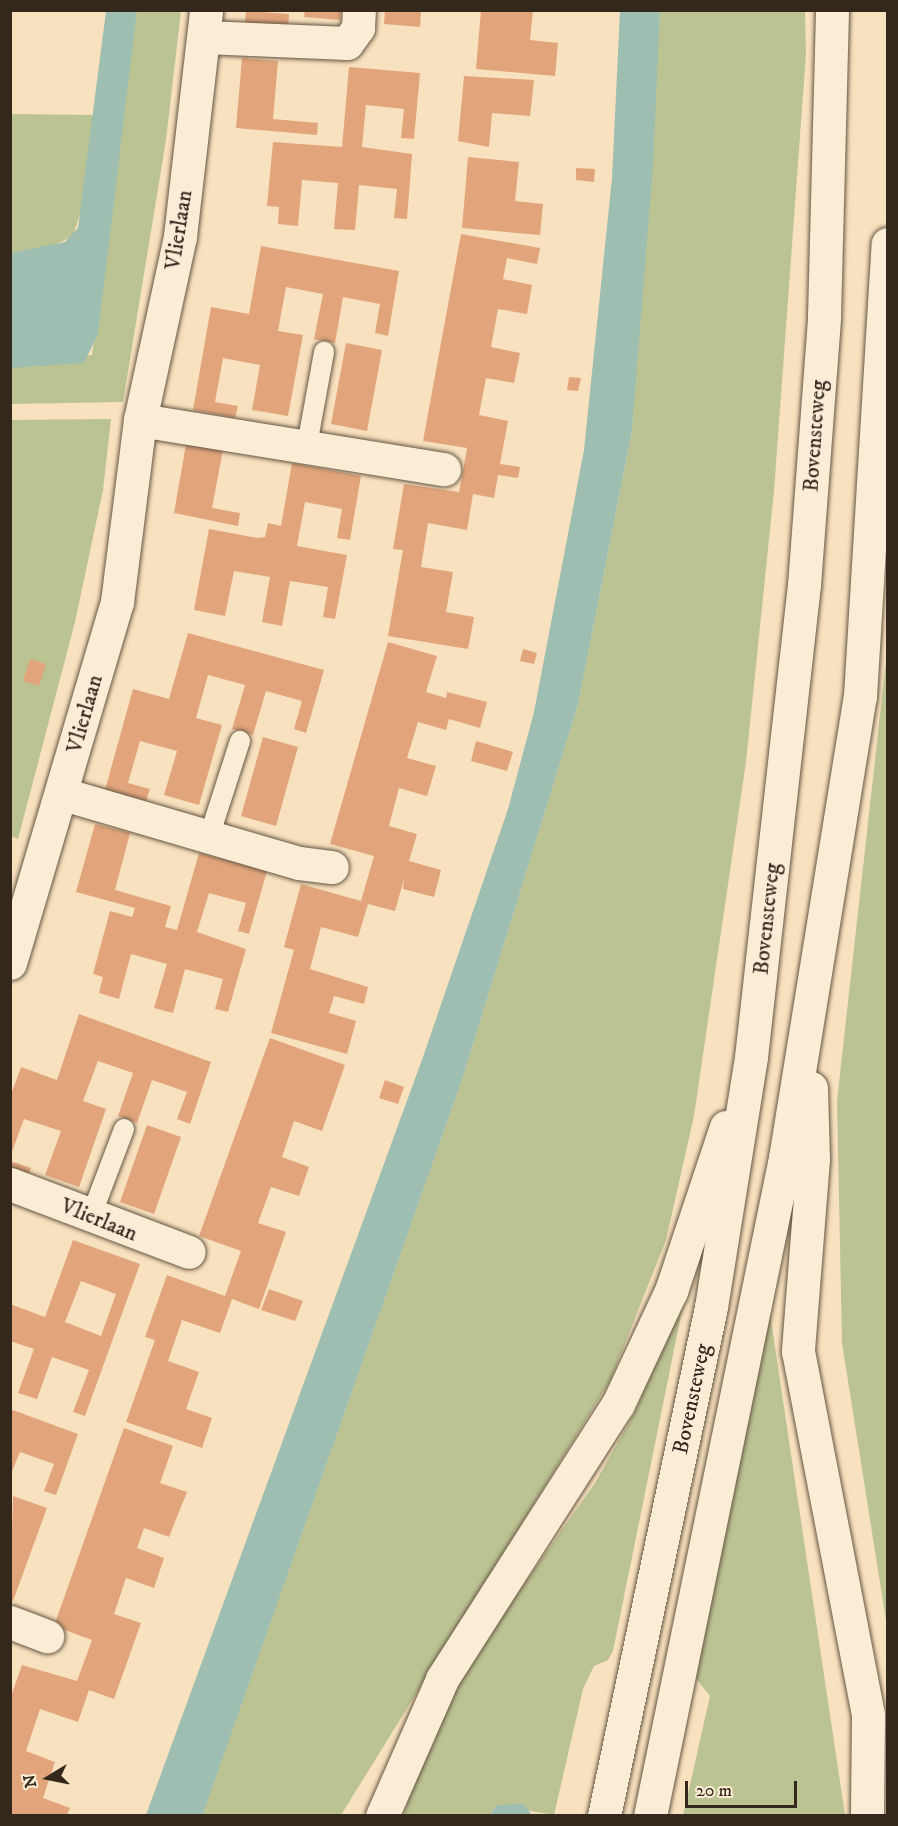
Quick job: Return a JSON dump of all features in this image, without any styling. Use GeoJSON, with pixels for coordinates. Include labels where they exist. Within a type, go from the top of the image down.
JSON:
{"type":"FeatureCollection","features":[{"type":"Feature","properties":{"kind":"main road","name":"Vlierlaan"},"geometry":{"type":"LineString","coordinates":[[10,963],[22,892],[63,794],[117,602],[140,420],[180,236],[205,24],[347,43],[358,28],[359,10]]}},
{"type":"Feature","properties":{"kind":"main road","name":"Bovensteweg"},"geometry":{"type":"LineString","coordinates":[[604,1815],[711,1307],[751,1057],[804,585],[824,317],[832,10]]}},
{"type":"Feature","properties":{"kind":"main road","name":"Bovensteweg"},"geometry":{"type":"LineString","coordinates":[[650,1815],[747,1360],[860,696],[888,244]]}},
{"type":"Feature","properties":{"kind":"main road"},"geometry":{"type":"LineString","coordinates":[[140,420],[307,445],[444,469]]}},
{"type":"Feature","properties":{"kind":"main road"},"geometry":{"type":"LineString","coordinates":[[63,794],[209,837],[332,867]]}},
{"type":"Feature","properties":{"kind":"main road"},"geometry":{"type":"LineString","coordinates":[[809,1006],[813,1159],[798,1351],[868,1715],[867,1815]]}},
{"type":"Feature","properties":{"kind":"main road"},"geometry":{"type":"LineString","coordinates":[[382,1815],[442,1679],[618,1404],[671,1292],[751,1057]]}},
{"type":"Feature","properties":{"kind":"main road","name":"Vlierlaan"},"geometry":{"type":"LineString","coordinates":[[10,1184],[189,1252]]}},
{"type":"Feature","properties":{"kind":"main road"},"geometry":{"type":"LineString","coordinates":[[10,1622],[47,1636]]}},
{"type":"Feature","properties":{"kind":"lane"},"geometry":{"type":"LineString","coordinates":[[307,445],[324,352]]}},
{"type":"Feature","properties":{"kind":"lane"},"geometry":{"type":"LineString","coordinates":[[209,837],[240,741]]}},
{"type":"Feature","properties":{"kind":"lane"},"geometry":{"type":"LineString","coordinates":[[91,1216],[124,1129]]}},
{"type":"Feature","properties":{"kind":"green space"},"geometry":{"type":"Polygon","coordinates":[[[137,11],[181,11],[166,140],[123,402],[11,404],[10,364],[92,355],[137,11]]]}},
{"type":"Feature","properties":{"kind":"green space"},"geometry":{"type":"Polygon","coordinates":[[[660,11],[805,11],[806,54],[774,491],[746,762],[694,1116],[666,1240],[610,1381],[341,1815],[202,1816],[462,1080],[578,705],[632,431],[660,11]]]}},
{"type":"Feature","properties":{"kind":"green space"},"geometry":{"type":"Polygon","coordinates":[[[11,114],[94,115],[85,198],[73,236],[53,246],[11,253],[11,114]]]}},
{"type":"Feature","properties":{"kind":"green space"},"geometry":{"type":"Polygon","coordinates":[[[111,419],[103,490],[75,622],[18,839],[10,836],[10,420],[111,419]]]}},
{"type":"Feature","properties":{"kind":"green space"},"geometry":{"type":"Polygon","coordinates":[[[887,652],[887,1627],[842,1343],[837,1101],[887,652]]]}},
{"type":"Feature","properties":{"kind":"green space"},"geometry":{"type":"Polygon","coordinates":[[[688,1281],[613,1651],[608,1660],[594,1666],[583,1689],[554,1815],[497,1805],[490,1815],[404,1816],[419,1757],[446,1705],[489,1634],[595,1483],[636,1410],[688,1281]]]}},
{"type":"Feature","properties":{"kind":"green space"},"geometry":{"type":"Polygon","coordinates":[[[769,1307],[845,1815],[683,1816],[710,1696],[694,1676],[769,1307]]]}},
{"type":"Feature","properties":{"kind":"shaded area"},"geometry":{"type":"Polygon","coordinates":[[[106,11],[137,11],[98,334],[84,363],[11,368],[11,253],[65,242],[78,228],[106,11]]]}},
{"type":"Feature","properties":{"kind":"shaded area"},"geometry":{"type":"Polygon","coordinates":[[[620,11],[660,11],[653,166],[632,431],[578,705],[462,1080],[203,1814],[146,1815],[423,1057],[508,809],[534,712],[584,450],[612,178],[620,11]]]}},
{"type":"Feature","properties":{"kind":"shaded area"},"geometry":{"type":"Polygon","coordinates":[[[523,1804],[532,1815],[490,1815],[497,1805],[523,1804]]]}},
{"type":"Feature","properties":{"kind":"building"},"geometry":{"type":"Polygon","coordinates":[[[305,10],[341,10],[340,20],[304,17],[305,10]]]}},
{"type":"Feature","properties":{"kind":"building"},"geometry":{"type":"Polygon","coordinates":[[[385,10],[421,10],[420,27],[384,24],[385,10]]]}},
{"type":"Feature","properties":{"kind":"building"},"geometry":{"type":"Polygon","coordinates":[[[481,10],[533,10],[530,40],[558,43],[555,76],[476,69],[481,10]]]}},
{"type":"Feature","properties":{"kind":"building"},"geometry":{"type":"Polygon","coordinates":[[[246,11],[289,14],[288,27],[245,23],[246,11]]]}},
{"type":"Feature","properties":{"kind":"building"},"geometry":{"type":"Polygon","coordinates":[[[242,58],[278,61],[273,119],[318,123],[317,135],[236,128],[242,58]]]}},
{"type":"Feature","properties":{"kind":"building"},"geometry":{"type":"Polygon","coordinates":[[[349,67],[420,73],[414,139],[401,138],[404,109],[366,105],[362,147],[412,154],[407,219],[394,218],[397,189],[359,185],[355,230],[334,229],[338,183],[302,180],[298,226],[278,224],[279,207],[267,206],[273,142],[342,147],[349,67]]]}},
{"type":"Feature","properties":{"kind":"building"},"geometry":{"type":"Polygon","coordinates":[[[464,76],[534,80],[530,116],[492,113],[489,147],[458,141],[464,76]]]}},
{"type":"Feature","properties":{"kind":"building"},"geometry":{"type":"Polygon","coordinates":[[[468,157],[519,162],[515,201],[543,204],[540,235],[462,228],[468,157]]]}},
{"type":"Feature","properties":{"kind":"building"},"geometry":{"type":"Polygon","coordinates":[[[576,168],[595,169],[594,182],[576,180],[576,168]]]}},
{"type":"Feature","properties":{"kind":"building"},"geometry":{"type":"Polygon","coordinates":[[[461,234],[540,248],[537,264],[507,258],[503,279],[532,285],[527,314],[498,309],[491,347],[520,353],[514,383],[486,378],[479,415],[508,421],[500,464],[520,467],[518,478],[498,475],[494,498],[473,494],[467,530],[428,523],[421,567],[453,572],[446,612],[474,617],[468,649],[388,636],[403,550],[393,549],[404,484],[459,492],[462,477],[467,448],[423,441],[461,234]]]}},
{"type":"Feature","properties":{"kind":"building"},"geometry":{"type":"Polygon","coordinates":[[[261,246],[399,271],[388,336],[375,333],[380,304],[343,297],[335,343],[314,339],[323,294],[286,287],[278,331],[303,335],[288,416],[252,410],[260,365],[223,358],[215,402],[238,406],[235,418],[193,410],[211,307],[249,314],[261,246]]]}},
{"type":"Feature","properties":{"kind":"building"},"geometry":{"type":"Polygon","coordinates":[[[346,343],[382,350],[367,431],[331,424],[346,343]]]}},
{"type":"Feature","properties":{"kind":"building"},"geometry":{"type":"Polygon","coordinates":[[[569,377],[581,378],[578,391],[567,390],[569,377]]]}},
{"type":"Feature","properties":{"kind":"building"},"geometry":{"type":"Polygon","coordinates":[[[186,444],[223,450],[212,508],[240,513],[238,526],[174,513],[186,444]]]}},
{"type":"Feature","properties":{"kind":"building"},"geometry":{"type":"Polygon","coordinates":[[[292,463],[361,476],[350,540],[337,538],[342,509],[305,502],[297,546],[347,555],[335,619],[323,617],[328,587],[290,581],[282,626],[262,622],[270,577],[234,571],[225,616],[194,610],[209,529],[258,538],[265,537],[268,523],[281,526],[292,463]]]}},
{"type":"Feature","properties":{"kind":"building"},"geometry":{"type":"Polygon","coordinates":[[[188,633],[324,670],[306,733],[294,729],[302,701],[266,691],[253,735],[232,729],[245,685],[208,675],[196,718],[222,725],[199,805],[164,795],[177,751],[140,741],[128,783],[150,789],[146,801],[105,790],[133,689],[169,699],[188,633]]]}},
{"type":"Feature","properties":{"kind":"building"},"geometry":{"type":"Polygon","coordinates":[[[388,642],[437,656],[426,692],[446,698],[447,692],[487,702],[480,728],[449,719],[446,730],[418,722],[407,758],[436,766],[427,796],[399,788],[389,826],[417,834],[409,861],[441,870],[434,897],[403,889],[404,879],[395,911],[368,904],[358,937],[321,927],[310,969],[368,987],[364,1004],[334,996],[329,1013],[356,1021],[347,1054],[271,1033],[294,950],[284,947],[301,884],[361,901],[374,856],[330,844],[388,642]]]}},
{"type":"Feature","properties":{"kind":"building"},"geometry":{"type":"Polygon","coordinates":[[[523,649],[537,653],[534,664],[520,661],[523,649]]]}},
{"type":"Feature","properties":{"kind":"building"},"geometry":{"type":"Polygon","coordinates":[[[30,659],[46,664],[39,686],[23,681],[30,659]]]}},
{"type":"Feature","properties":{"kind":"building"},"geometry":{"type":"Polygon","coordinates":[[[263,737],[298,747],[276,826],[241,816],[263,737]]]}},
{"type":"Feature","properties":{"kind":"building"},"geometry":{"type":"Polygon","coordinates":[[[476,741],[513,752],[507,771],[471,761],[476,741]]]}},
{"type":"Feature","properties":{"kind":"building"},"geometry":{"type":"Polygon","coordinates":[[[95,824],[130,833],[115,890],[171,906],[165,927],[177,930],[199,853],[267,871],[249,934],[238,931],[246,903],[209,893],[197,932],[246,949],[228,1012],[215,1009],[223,979],[185,969],[173,1013],[154,1008],[167,964],[131,954],[119,999],[99,993],[103,977],[93,974],[110,911],[132,917],[135,908],[76,892],[95,824]]]}},
{"type":"Feature","properties":{"kind":"building"},"geometry":{"type":"Polygon","coordinates":[[[79,1014],[211,1062],[190,1124],[177,1119],[187,1092],[152,1080],[137,1123],[118,1116],[133,1073],[98,1061],[83,1101],[106,1109],[79,1187],[45,1175],[61,1131],[24,1119],[10,1157],[10,1097],[21,1067],[57,1080],[79,1014]]]}},
{"type":"Feature","properties":{"kind":"building"},"geometry":{"type":"Polygon","coordinates":[[[270,1038],[345,1065],[322,1131],[294,1121],[282,1157],[309,1167],[299,1196],[271,1187],[258,1223],[286,1232],[259,1309],[232,1299],[220,1333],[182,1320],[168,1361],[199,1372],[186,1409],[212,1418],[202,1448],[126,1422],[155,1340],[145,1337],[167,1275],[225,1296],[241,1251],[199,1236],[270,1038]]]}},
{"type":"Feature","properties":{"kind":"building"},"geometry":{"type":"Polygon","coordinates":[[[385,1080],[404,1087],[398,1104],[379,1098],[385,1080]]]}},
{"type":"Feature","properties":{"kind":"building"},"geometry":{"type":"Polygon","coordinates":[[[147,1125],[181,1137],[154,1214],[120,1202],[147,1125]]]}},
{"type":"Feature","properties":{"kind":"building"},"geometry":{"type":"Polygon","coordinates":[[[10,1161],[31,1168],[26,1180],[10,1174],[10,1161]]]}},
{"type":"Feature","properties":{"kind":"building"},"geometry":{"type":"Polygon","coordinates":[[[73,1240],[140,1264],[85,1416],[73,1412],[89,1370],[52,1357],[37,1399],[18,1393],[34,1349],[10,1341],[10,1304],[45,1317],[73,1240]],[[81,1281],[65,1322],[101,1336],[116,1294],[81,1281]]]}},
{"type":"Feature","properties":{"kind":"building"},"geometry":{"type":"Polygon","coordinates":[[[269,1289],[303,1301],[295,1321],[261,1310],[269,1289]]]}},
{"type":"Feature","properties":{"kind":"building"},"geometry":{"type":"Polygon","coordinates":[[[10,1409],[78,1434],[56,1495],[44,1491],[54,1464],[20,1452],[10,1476],[10,1409]]]}},
{"type":"Feature","properties":{"kind":"building"},"geometry":{"type":"Polygon","coordinates":[[[124,1428],[173,1446],[160,1483],[187,1492],[169,1537],[144,1528],[137,1548],[164,1558],[154,1588],[126,1578],[114,1614],[141,1623],[114,1699],[89,1690],[78,1722],[40,1709],[26,1751],[55,1762],[43,1798],[70,1808],[67,1815],[10,1815],[10,1699],[22,1665],[77,1681],[92,1640],[54,1626],[124,1428]]]}},
{"type":"Feature","properties":{"kind":"building"},"geometry":{"type":"Polygon","coordinates":[[[13,1496],[47,1508],[13,1601],[10,1600],[13,1496]]]}}]}
